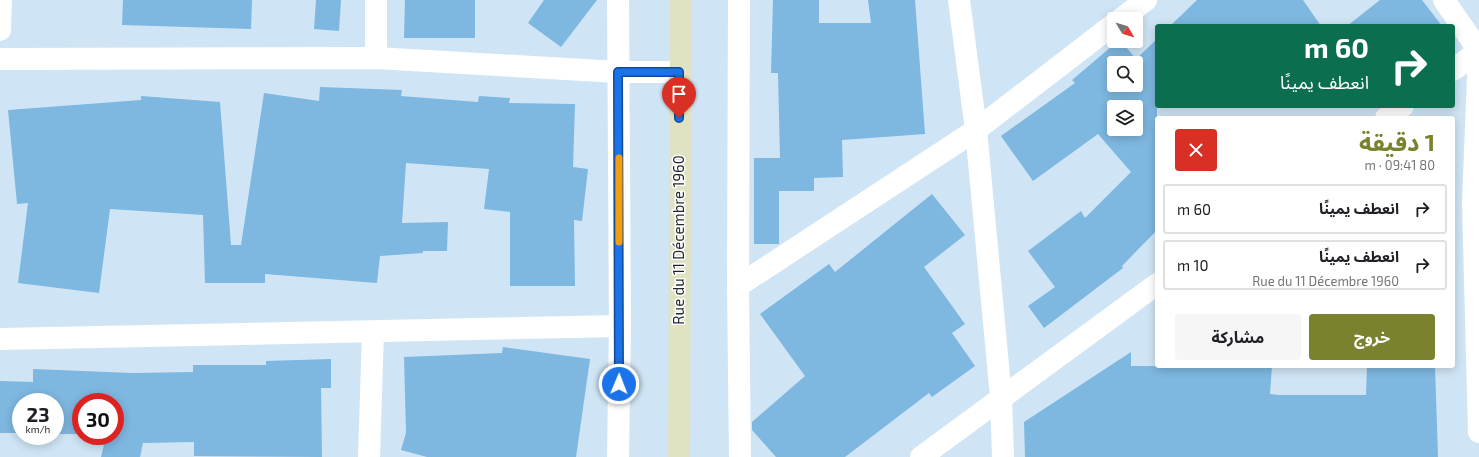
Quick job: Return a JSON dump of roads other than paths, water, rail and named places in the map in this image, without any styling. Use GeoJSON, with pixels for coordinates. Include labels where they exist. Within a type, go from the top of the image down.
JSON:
{"type":"FeatureCollection","features":[{"type":"Feature","properties":{"kind":"main road","name":"Rue du 11 Décembre 1960"},"geometry":{"type":"LineString","coordinates":[[679,457],[679,72],[681,0]]}},
{"type":"Feature","properties":{"kind":"street"},"geometry":{"type":"LineString","coordinates":[[0,30],[2,0]]}},
{"type":"Feature","properties":{"kind":"street"},"geometry":{"type":"LineString","coordinates":[[376,0],[376,58]]}},
{"type":"Feature","properties":{"kind":"street"},"geometry":{"type":"LineString","coordinates":[[618,0],[620,326],[618,457]]}},
{"type":"Feature","properties":{"kind":"street"},"geometry":{"type":"LineString","coordinates":[[739,0],[738,286],[740,457]]}},
{"type":"Feature","properties":{"kind":"street"},"geometry":{"type":"LineString","coordinates":[[959,0],[976,130],[1001,396],[1003,457]]}},
{"type":"Feature","properties":{"kind":"street"},"geometry":{"type":"LineString","coordinates":[[1130,12],[1146,0]]}},
{"type":"Feature","properties":{"kind":"street"},"geometry":{"type":"LineString","coordinates":[[1444,0],[1479,51],[1476,202],[1479,432]]}},
{"type":"Feature","properties":{"kind":"street"},"geometry":{"type":"LineString","coordinates":[[738,286],[976,130],[1107,29]]}},
{"type":"Feature","properties":{"kind":"street"},"geometry":{"type":"LineString","coordinates":[[1455,69],[1479,51]]}},
{"type":"Feature","properties":{"kind":"street"},"geometry":{"type":"LineString","coordinates":[[0,60],[376,58],[618,72],[679,72]]}},
{"type":"Feature","properties":{"kind":"street"},"geometry":{"type":"LineString","coordinates":[[1389,116],[1400,108]]}},
{"type":"Feature","properties":{"kind":"street"},"geometry":{"type":"LineString","coordinates":[[921,457],[1001,396],[1155,285]]}},
{"type":"Feature","properties":{"kind":"street"},"geometry":{"type":"LineString","coordinates":[[0,339],[620,326]]}},
{"type":"Feature","properties":{"kind":"street"},"geometry":{"type":"LineString","coordinates":[[369,457],[373,332]]}}]}
